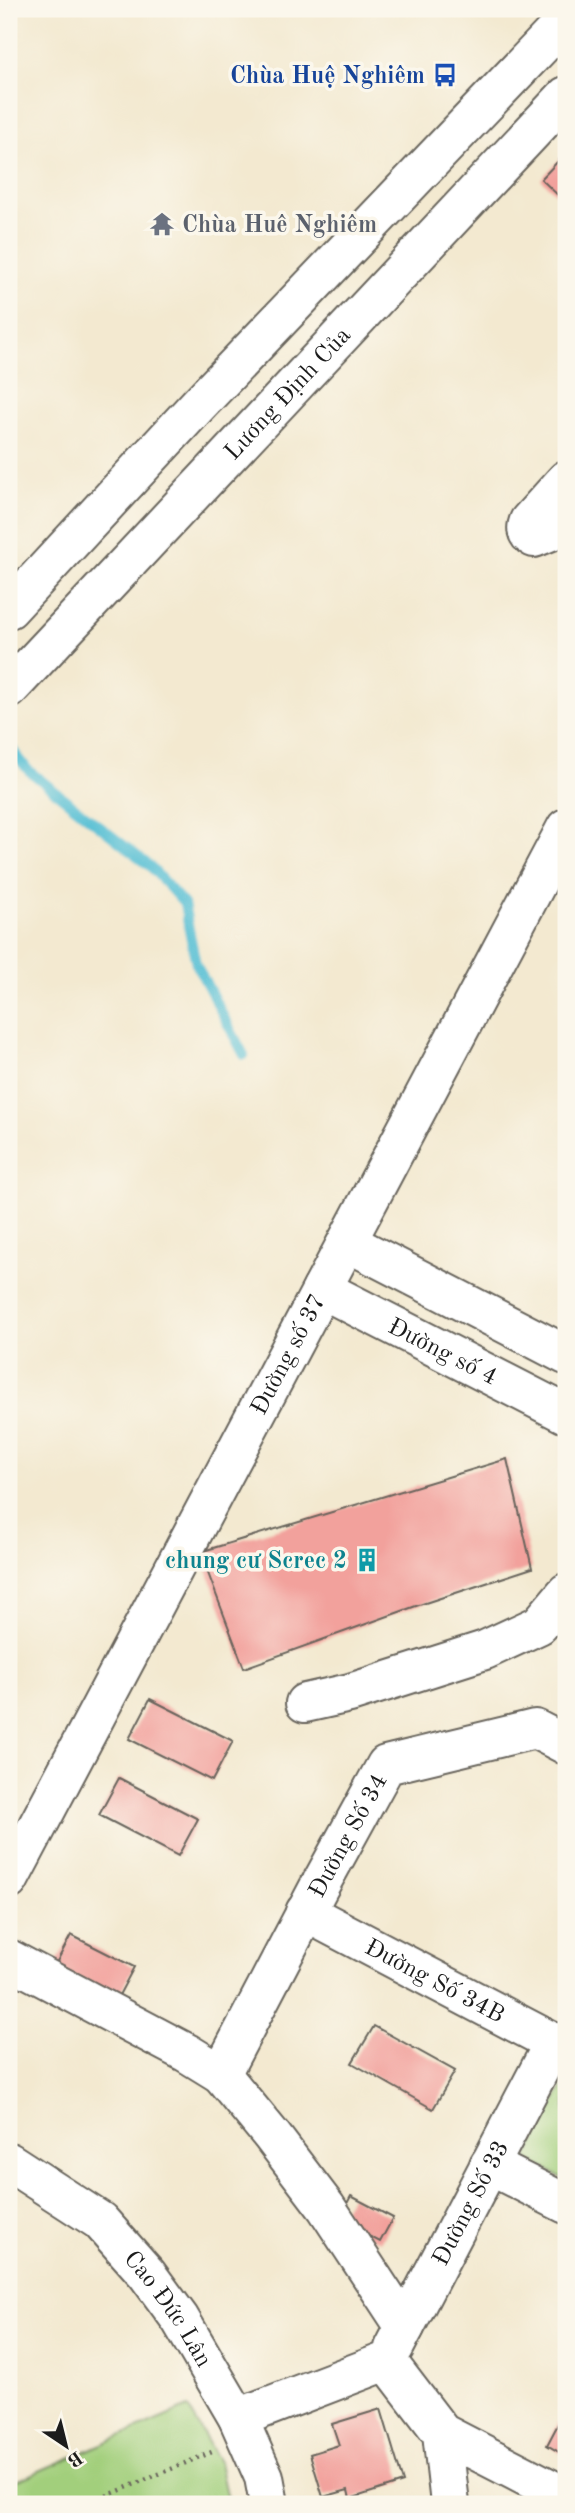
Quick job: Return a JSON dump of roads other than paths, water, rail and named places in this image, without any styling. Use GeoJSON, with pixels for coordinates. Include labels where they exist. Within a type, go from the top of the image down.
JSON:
{"type":"FeatureCollection","features":[{"type":"Feature","properties":{"kind":"street"},"geometry":{"type":"LineString","coordinates":[[9,608],[195,408],[566,20]]}},
{"type":"Feature","properties":{"kind":"street","name":"Lương Định Của"},"geometry":{"type":"LineString","coordinates":[[9,689],[566,96]]}},
{"type":"Feature","properties":{"kind":"street"},"geometry":{"type":"LineString","coordinates":[[566,480],[529,521],[527,533],[534,538],[566,525]]}},
{"type":"Feature","properties":{"kind":"street","name":"Đường số 37"},"geometry":{"type":"LineString","coordinates":[[9,1880],[566,828]]}},
{"type":"Feature","properties":{"kind":"street"},"geometry":{"type":"LineString","coordinates":[[347,1242],[566,1355]]}},
{"type":"Feature","properties":{"kind":"street","name":"Đường số 4"},"geometry":{"type":"LineString","coordinates":[[322,1289],[566,1414]]}},
{"type":"Feature","properties":{"kind":"street"},"geometry":{"type":"LineString","coordinates":[[305,1703],[351,1693],[485,1650],[539,1625],[566,1593]]}},
{"type":"Feature","properties":{"kind":"street","name":"Đường Số 34"},"geometry":{"type":"LineString","coordinates":[[221,2074],[305,1912],[386,1765],[535,1729],[566,1745]]}},
{"type":"Feature","properties":{"kind":"street","name":"Đường Số 34B"},"geometry":{"type":"LineString","coordinates":[[305,1912],[560,2045]]}},
{"type":"Feature","properties":{"kind":"street"},"geometry":{"type":"LineString","coordinates":[[9,1959],[187,2053],[221,2074],[326,2207],[405,2327]]}},
{"type":"Feature","properties":{"kind":"street","name":"Đường Số 33"},"geometry":{"type":"LineString","coordinates":[[387,2361],[489,2165],[560,2045]]}},
{"type":"Feature","properties":{"kind":"street","name":"Cao Đức Lân"},"geometry":{"type":"LineString","coordinates":[[9,2162],[100,2221],[147,2274],[180,2319],[242,2428],[264,2477],[269,2504]]}},
{"type":"Feature","properties":{"kind":"street"},"geometry":{"type":"LineString","coordinates":[[489,2165],[566,2204]]}},
{"type":"Feature","properties":{"kind":"street"},"geometry":{"type":"LineString","coordinates":[[242,2428],[387,2361],[442,2433],[566,2497]]}},
{"type":"Feature","properties":{"kind":"street"},"geometry":{"type":"LineString","coordinates":[[442,2433],[450,2504]]}},
{"type":"Feature","properties":{"kind":"waterway"},"geometry":{"type":"LineString","coordinates":[[9,745],[28,770],[150,866],[184,904],[196,964],[244,1055]]}},
{"type":"Feature","properties":{"kind":"place","name":"Chùa Huệ Nghiêm"},"geometry":{"type":"Point","coordinates":[445,75]}},
{"type":"Feature","properties":{"kind":"place","name":"Chùa Huê Nghiêm"},"geometry":{"type":"Point","coordinates":[162,224]}},
{"type":"Feature","properties":{"kind":"place","name":"chung cư Screc 2"},"geometry":{"type":"Point","coordinates":[367,1560]}}]}
